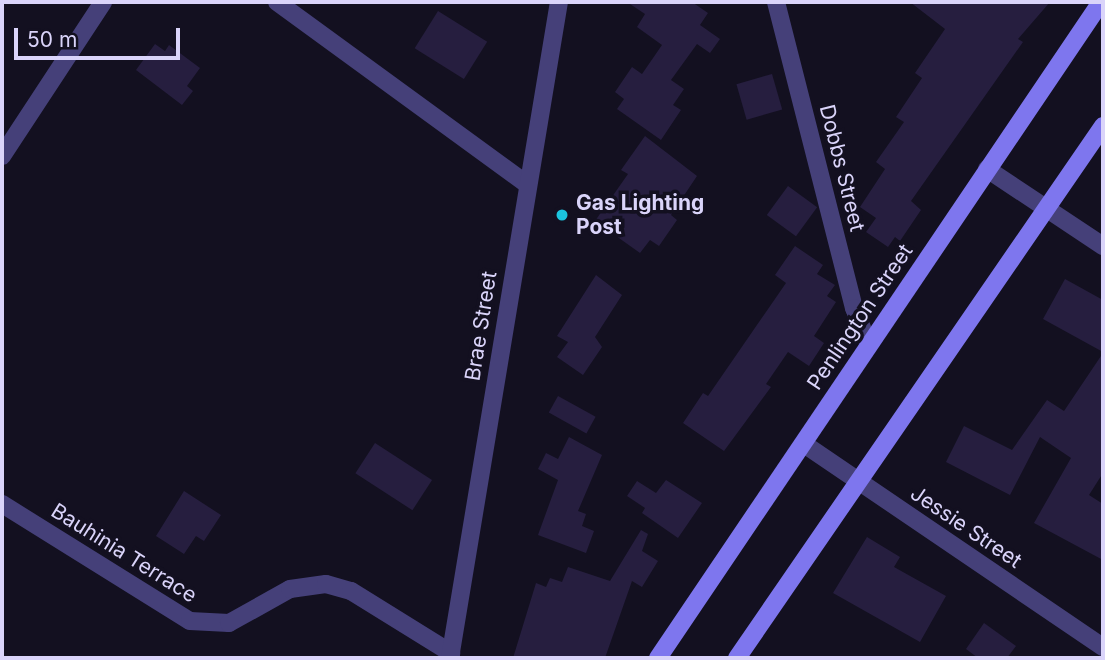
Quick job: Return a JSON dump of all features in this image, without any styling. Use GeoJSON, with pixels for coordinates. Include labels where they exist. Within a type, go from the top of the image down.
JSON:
{"type":"FeatureCollection","features":[{"type":"Feature","properties":{"kind":"street"},"geometry":{"type":"LineString","coordinates":[[2,156],[103,2]]}},
{"type":"Feature","properties":{"kind":"street"},"geometry":{"type":"LineString","coordinates":[[277,2],[527,184]]}},
{"type":"Feature","properties":{"kind":"street","name":"Brae Street"},"geometry":{"type":"LineString","coordinates":[[451,656],[559,2]]}},
{"type":"Feature","properties":{"kind":"street","name":"Dobbs Street"},"geometry":{"type":"LineString","coordinates":[[776,2],[854,308],[869,345]]}},
{"type":"Feature","properties":{"kind":"street","name":"Penlington Street"},"geometry":{"type":"LineString","coordinates":[[658,658],[1101,2]]}},
{"type":"Feature","properties":{"kind":"street"},"geometry":{"type":"LineString","coordinates":[[737,658],[1103,126]]}},
{"type":"Feature","properties":{"kind":"street"},"geometry":{"type":"LineString","coordinates":[[987,169],[1103,246]]}},
{"type":"Feature","properties":{"kind":"street","name":"Jessie Street"},"geometry":{"type":"LineString","coordinates":[[804,443],[1103,647]]}},
{"type":"Feature","properties":{"kind":"street","name":"Bauhinia Terrace"},"geometry":{"type":"LineString","coordinates":[[2,504],[190,621],[229,623],[290,589],[326,584],[351,591],[451,656]]}},
{"type":"Feature","properties":{"kind":"building"},"geometry":{"type":"Polygon","coordinates":[[[627,2],[692,2],[708,13],[700,25],[720,39],[710,53],[697,44],[671,80],[684,89],[673,105],[681,110],[661,140],[617,109],[624,99],[615,92],[632,67],[642,74],[662,45],[637,27],[645,14],[627,2]]]}},
{"type":"Feature","properties":{"kind":"building"},"geometry":{"type":"Polygon","coordinates":[[[910,2],[1050,2],[1018,39],[1023,42],[911,201],[921,210],[900,241],[895,237],[888,247],[866,232],[876,218],[860,207],[885,169],[876,162],[904,122],[896,117],[922,78],[915,73],[945,29],[910,2]]]}},
{"type":"Feature","properties":{"kind":"building"},"geometry":{"type":"Polygon","coordinates":[[[438,11],[487,42],[464,79],[415,48],[438,11]]]}},
{"type":"Feature","properties":{"kind":"building"},"geometry":{"type":"Polygon","coordinates":[[[155,44],[165,51],[169,45],[200,68],[187,86],[193,91],[182,105],[136,70],[155,44]]]}},
{"type":"Feature","properties":{"kind":"building"},"geometry":{"type":"Polygon","coordinates":[[[772,74],[782,110],[747,120],[736,84],[772,74]]]}},
{"type":"Feature","properties":{"kind":"building"},"geometry":{"type":"Polygon","coordinates":[[[645,136],[697,176],[671,215],[677,220],[659,246],[650,240],[640,253],[595,221],[628,174],[621,170],[645,136]]]}},
{"type":"Feature","properties":{"kind":"building"},"geometry":{"type":"Polygon","coordinates":[[[788,186],[817,207],[796,236],[767,215],[788,186]]]}},
{"type":"Feature","properties":{"kind":"building"},"geometry":{"type":"Polygon","coordinates":[[[795,246],[823,265],[817,274],[835,285],[827,296],[836,302],[814,336],[824,343],[809,366],[788,352],[766,384],[771,387],[724,451],[683,423],[703,393],[708,396],[786,283],[775,275],[795,246]]]}},
{"type":"Feature","properties":{"kind":"building"},"geometry":{"type":"Polygon","coordinates":[[[596,275],[622,295],[595,337],[602,347],[583,375],[557,357],[568,342],[557,336],[596,275]]]}},
{"type":"Feature","properties":{"kind":"building"},"geometry":{"type":"Polygon","coordinates":[[[1065,279],[1103,300],[1103,352],[1043,319],[1065,279]]]}},
{"type":"Feature","properties":{"kind":"building"},"geometry":{"type":"Polygon","coordinates":[[[1103,353],[1103,473],[1089,495],[1103,504],[1103,560],[1034,523],[1071,458],[1040,437],[1010,495],[946,462],[964,426],[1012,450],[1047,400],[1064,411],[1103,353]]]}},
{"type":"Feature","properties":{"kind":"building"},"geometry":{"type":"Polygon","coordinates":[[[558,396],[596,417],[586,433],[549,413],[558,396]]]}},
{"type":"Feature","properties":{"kind":"building"},"geometry":{"type":"Polygon","coordinates":[[[569,437],[602,455],[578,511],[586,514],[582,526],[594,531],[586,553],[538,535],[558,480],[538,469],[546,453],[558,459],[569,437]]]}},
{"type":"Feature","properties":{"kind":"building"},"geometry":{"type":"Polygon","coordinates":[[[375,443],[432,480],[412,510],[355,473],[375,443]]]}},
{"type":"Feature","properties":{"kind":"building"},"geometry":{"type":"Polygon","coordinates":[[[666,480],[702,503],[678,538],[642,513],[645,508],[627,496],[637,481],[656,493],[666,480]]]}},
{"type":"Feature","properties":{"kind":"building"},"geometry":{"type":"Polygon","coordinates":[[[184,491],[221,515],[204,541],[196,536],[184,554],[156,536],[184,491]]]}},
{"type":"Feature","properties":{"kind":"building"},"geometry":{"type":"Polygon","coordinates":[[[641,530],[648,534],[642,551],[658,561],[642,587],[632,581],[605,658],[513,658],[536,583],[546,587],[550,578],[562,582],[568,567],[610,581],[641,530]]]}},
{"type":"Feature","properties":{"kind":"building"},"geometry":{"type":"Polygon","coordinates":[[[867,537],[900,557],[894,567],[946,596],[920,642],[833,593],[867,537]]]}},
{"type":"Feature","properties":{"kind":"building"},"geometry":{"type":"Polygon","coordinates":[[[984,623],[1016,646],[1007,658],[978,658],[966,649],[984,623]]]}},
{"type":"Feature","properties":{"kind":"place","name":"Gas Lighting Post"},"geometry":{"type":"Point","coordinates":[562,215]}}]}
